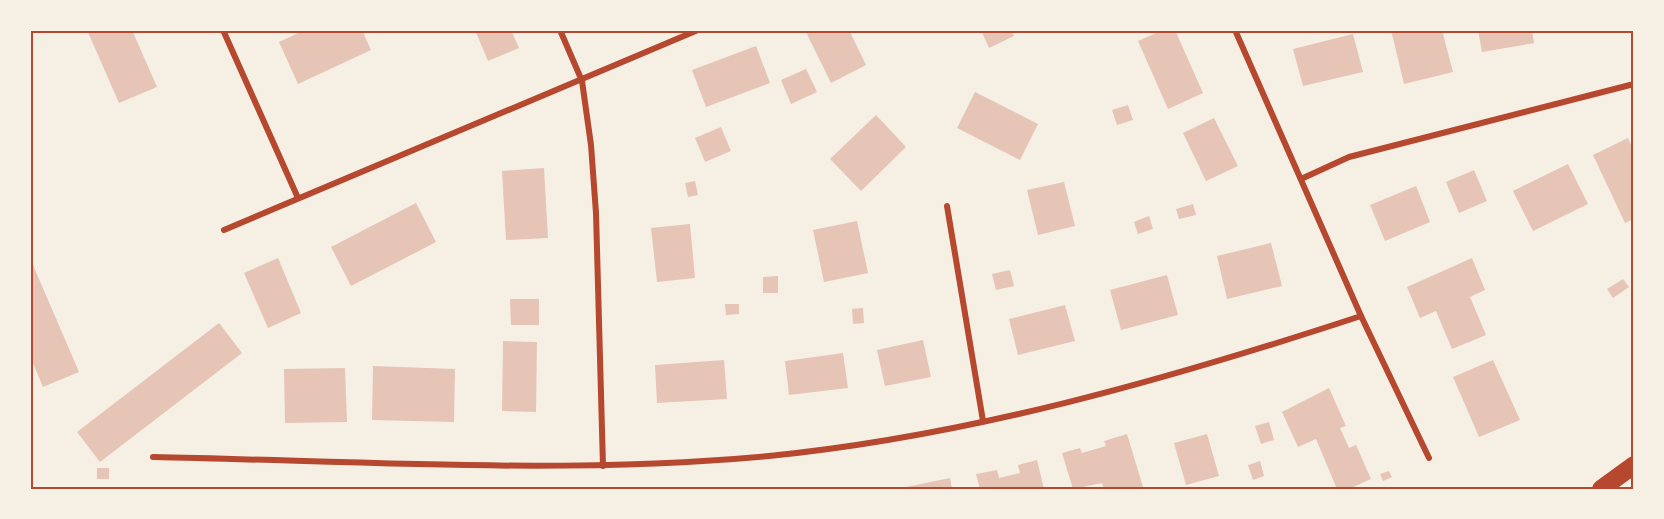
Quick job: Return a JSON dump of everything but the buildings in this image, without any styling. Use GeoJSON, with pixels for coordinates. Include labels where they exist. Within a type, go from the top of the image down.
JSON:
{"type":"FeatureCollection","features":[{"type":"Feature","properties":{"kind":"highway"},"geometry":{"type":"LineString","coordinates":[[1601,489],[1634,465]]}},
{"type":"Feature","properties":{"kind":"street"},"geometry":{"type":"LineString","coordinates":[[223,30],[298,198]]}},
{"type":"Feature","properties":{"kind":"street"},"geometry":{"type":"LineString","coordinates":[[560,30],[582,81],[591,145],[596,213],[603,466]]}},
{"type":"Feature","properties":{"kind":"street"},"geometry":{"type":"LineString","coordinates":[[224,230],[582,81],[698,30]]}},
{"type":"Feature","properties":{"kind":"street"},"geometry":{"type":"LineString","coordinates":[[1235,30],[1361,316],[1429,458]]}},
{"type":"Feature","properties":{"kind":"street"},"geometry":{"type":"LineString","coordinates":[[1301,179],[1349,158],[1634,84]]}},
{"type":"Feature","properties":{"kind":"street"},"geometry":{"type":"LineString","coordinates":[[947,206],[983,420]]}},
{"type":"Feature","properties":{"kind":"street"},"geometry":{"type":"LineString","coordinates":[[153,457],[603,466],[682,463],[837,448],[983,420],[1234,358],[1361,316]]}}]}
